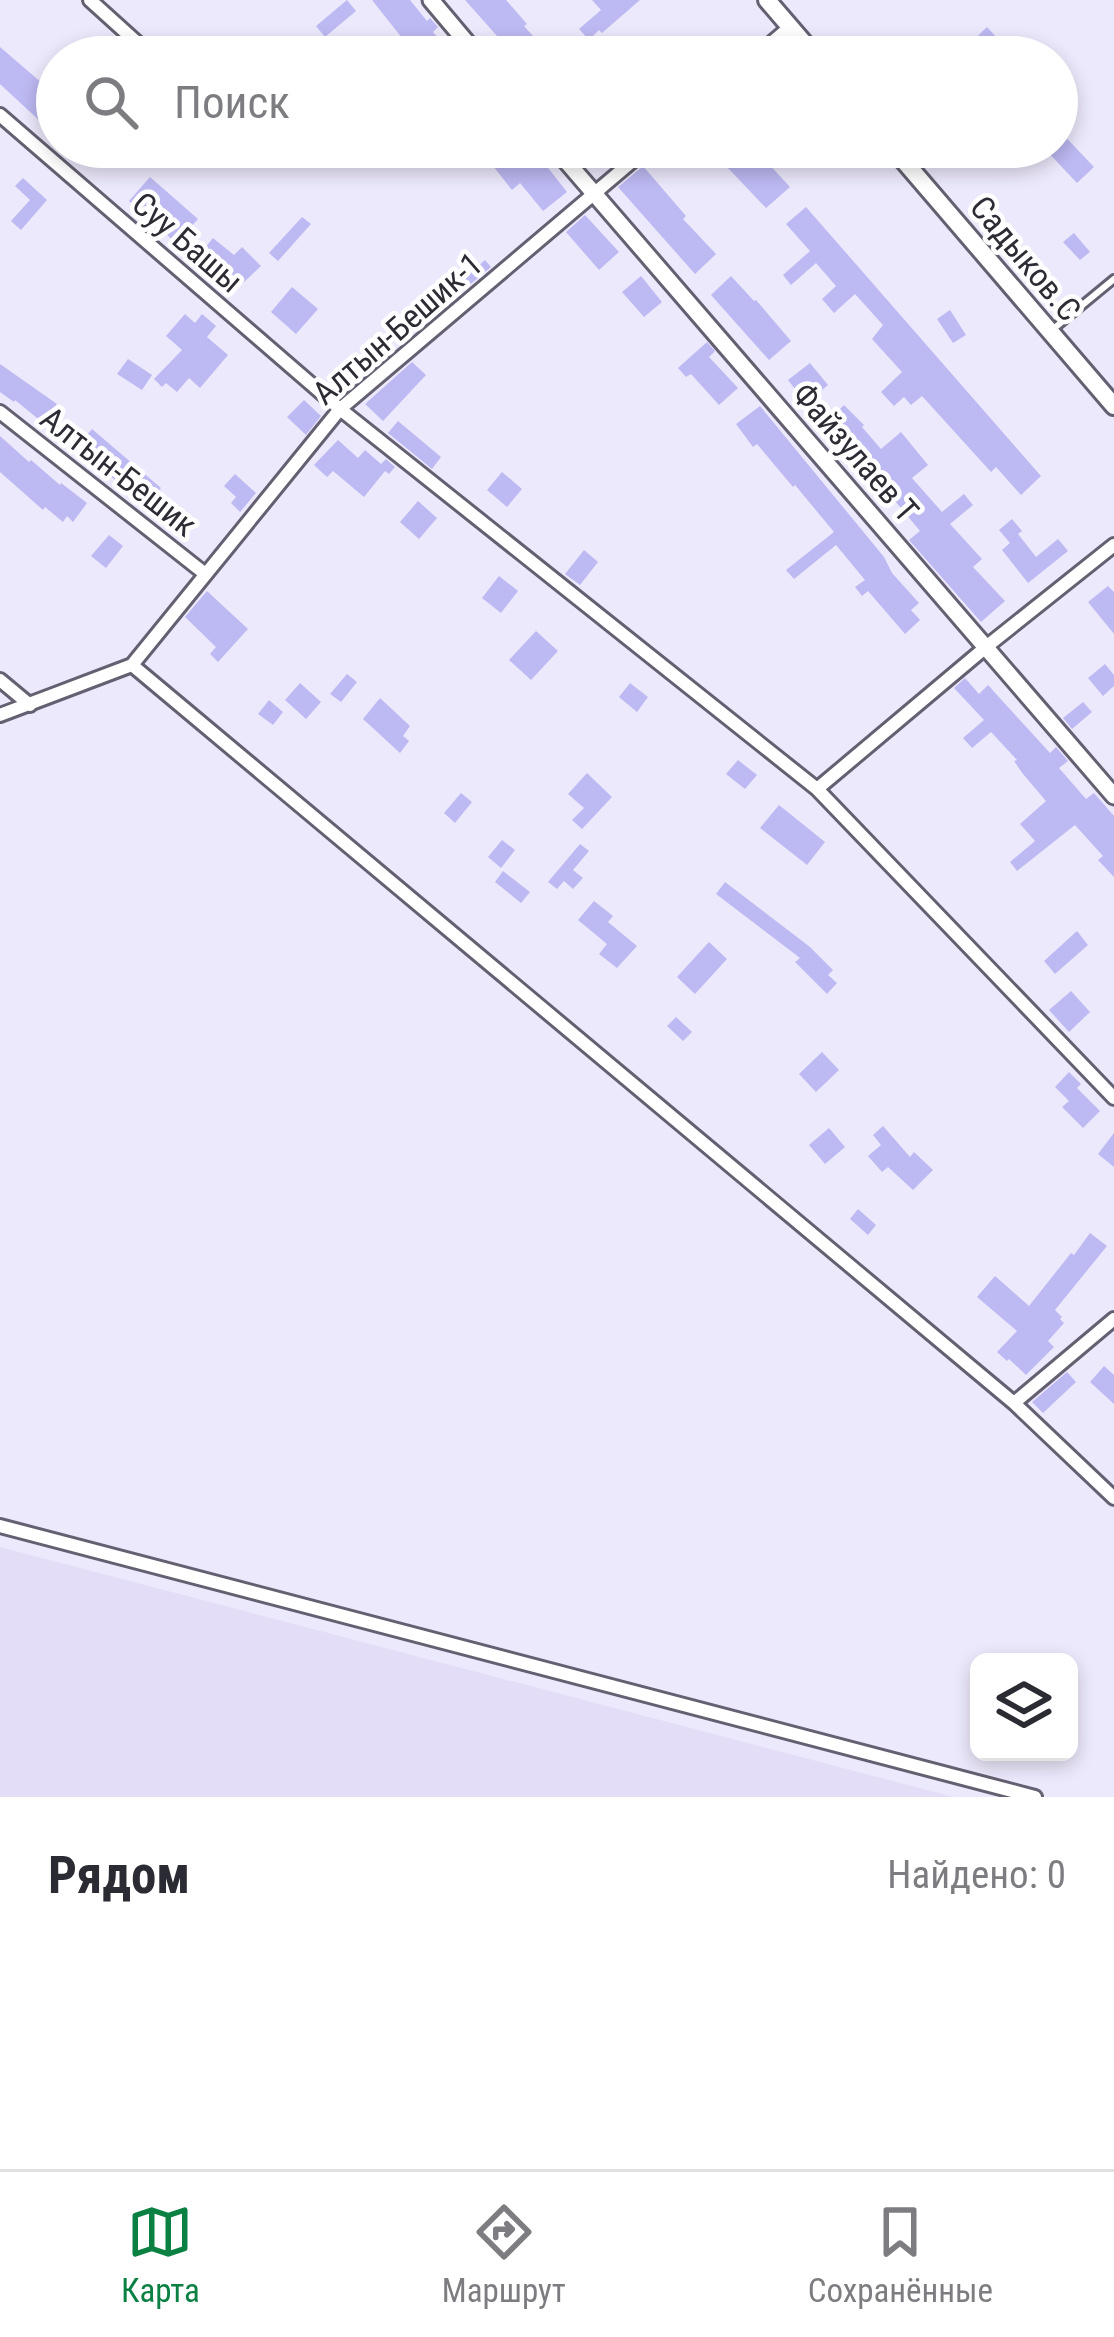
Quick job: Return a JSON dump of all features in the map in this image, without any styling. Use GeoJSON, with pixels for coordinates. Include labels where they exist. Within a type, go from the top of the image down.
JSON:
{"type":"FeatureCollection","features":[{"type":"Feature","properties":{"kind":"main road"},"geometry":{"type":"LineString","coordinates":[[767,0],[798,36]]}},
{"type":"Feature","properties":{"kind":"main road","name":"Садыков.С"},"geometry":{"type":"LineString","coordinates":[[910,168],[1114,406]]}},
{"type":"Feature","properties":{"kind":"street"},"geometry":{"type":"LineString","coordinates":[[90,0],[130,36]]}},
{"type":"Feature","properties":{"kind":"street"},"geometry":{"type":"LineString","coordinates":[[431,0],[461,36]]}},
{"type":"Feature","properties":{"kind":"street"},"geometry":{"type":"LineString","coordinates":[[780,36],[790,27]]}},
{"type":"Feature","properties":{"kind":"street","name":"Суу Башы"},"geometry":{"type":"LineString","coordinates":[[0,115],[36,146]]}},
{"type":"Feature","properties":{"kind":"street","name":"Суу Башы"},"geometry":{"type":"LineString","coordinates":[[61,168],[340,409],[817,789],[1114,1098]]}},
{"type":"Feature","properties":{"kind":"street","name":"Файзулаев Т"},"geometry":{"type":"LineString","coordinates":[[571,168],[1114,796]]}},
{"type":"Feature","properties":{"kind":"street","name":"Алтын-Бешик-1"},"geometry":{"type":"LineString","coordinates":[[132,665],[340,409],[625,168]]}},
{"type":"Feature","properties":{"kind":"street","name":"Алтын-Бешик"},"geometry":{"type":"LineString","coordinates":[[0,412],[204,573]]}},
{"type":"Feature","properties":{"kind":"street"},"geometry":{"type":"LineString","coordinates":[[817,789],[1114,545]]}},
{"type":"Feature","properties":{"kind":"street"},"geometry":{"type":"LineString","coordinates":[[0,715],[132,665],[1014,1403],[1114,1498]]}},
{"type":"Feature","properties":{"kind":"street"},"geometry":{"type":"LineString","coordinates":[[0,680],[29,705]]}},
{"type":"Feature","properties":{"kind":"street"},"geometry":{"type":"LineString","coordinates":[[1014,1403],[1114,1319]]}},
{"type":"Feature","properties":{"kind":"street"},"geometry":{"type":"LineString","coordinates":[[0,1526],[1035,1797]]}},
{"type":"Feature","properties":{"kind":"lane"},"geometry":{"type":"LineString","coordinates":[[1049,332],[1114,279]]}},
{"type":"Feature","properties":{"kind":"shaded area"},"geometry":{"type":"Polygon","coordinates":[[[0,1547],[954,1797],[0,1797],[0,1547]]]}},
{"type":"Feature","properties":{"kind":"building"},"geometry":{"type":"Polygon","coordinates":[[[347,0],[356,11],[326,36],[316,26],[347,0]]]}},
{"type":"Feature","properties":{"kind":"building"},"geometry":{"type":"Polygon","coordinates":[[[372,0],[410,0],[438,27],[433,32],[437,36],[400,36],[372,0]]]}},
{"type":"Feature","properties":{"kind":"building"},"geometry":{"type":"Polygon","coordinates":[[[465,0],[506,0],[533,36],[497,36],[465,0]]]}},
{"type":"Feature","properties":{"kind":"building"},"geometry":{"type":"Polygon","coordinates":[[[592,0],[640,0],[602,33],[585,36],[579,29],[601,10],[592,0]]]}},
{"type":"Feature","properties":{"kind":"building"},"geometry":{"type":"Polygon","coordinates":[[[0,47],[36,78],[36,117],[0,84],[0,47]]]}},
{"type":"Feature","properties":{"kind":"building"},"geometry":{"type":"Polygon","coordinates":[[[1078,150],[1094,167],[1077,183],[1063,168],[1078,168],[1078,150]]]}},
{"type":"Feature","properties":{"kind":"building"},"geometry":{"type":"Polygon","coordinates":[[[495,168],[548,168],[567,192],[543,211],[520,183],[512,190],[495,168]]]}},
{"type":"Feature","properties":{"kind":"building"},"geometry":{"type":"Polygon","coordinates":[[[645,168],[716,254],[695,274],[618,187],[645,168]]]}},
{"type":"Feature","properties":{"kind":"building"},"geometry":{"type":"Polygon","coordinates":[[[728,168],[773,168],[790,187],[766,208],[728,168]]]}},
{"type":"Feature","properties":{"kind":"building"},"geometry":{"type":"Polygon","coordinates":[[[150,177],[198,219],[176,243],[129,201],[150,177]]]}},
{"type":"Feature","properties":{"kind":"building"},"geometry":{"type":"Polygon","coordinates":[[[23,178],[47,200],[21,230],[11,221],[30,200],[15,186],[23,178]]]}},
{"type":"Feature","properties":{"kind":"building"},"geometry":{"type":"Polygon","coordinates":[[[806,207],[1041,476],[1021,495],[996,467],[991,472],[922,396],[911,405],[904,397],[894,406],[881,392],[902,372],[872,339],[883,325],[855,294],[834,313],[822,299],[836,286],[816,263],[791,285],[783,275],[810,251],[786,224],[806,207]]]}},
{"type":"Feature","properties":{"kind":"building"},"geometry":{"type":"Polygon","coordinates":[[[585,215],[619,252],[599,270],[566,232],[585,215]]]}},
{"type":"Feature","properties":{"kind":"building"},"geometry":{"type":"Polygon","coordinates":[[[302,217],[311,224],[278,261],[269,253],[302,217]]]}},
{"type":"Feature","properties":{"kind":"building"},"geometry":{"type":"Polygon","coordinates":[[[1074,233],[1090,252],[1080,260],[1063,242],[1074,233]]]}},
{"type":"Feature","properties":{"kind":"building"},"geometry":{"type":"Polygon","coordinates":[[[213,238],[234,255],[242,247],[261,266],[242,284],[221,263],[215,272],[197,258],[213,238]]]}},
{"type":"Feature","properties":{"kind":"building"},"geometry":{"type":"Polygon","coordinates":[[[485,260],[491,267],[461,292],[456,286],[485,260]]]}},
{"type":"Feature","properties":{"kind":"building"},"geometry":{"type":"Polygon","coordinates":[[[641,276],[662,302],[644,317],[622,292],[641,276]]]}},
{"type":"Feature","properties":{"kind":"building"},"geometry":{"type":"Polygon","coordinates":[[[731,276],[791,341],[769,360],[711,295],[731,276]]]}},
{"type":"Feature","properties":{"kind":"building"},"geometry":{"type":"Polygon","coordinates":[[[292,287],[318,309],[296,334],[271,312],[292,287]]]}},
{"type":"Feature","properties":{"kind":"building"},"geometry":{"type":"Polygon","coordinates":[[[950,310],[966,335],[953,343],[937,319],[950,310]]]}},
{"type":"Feature","properties":{"kind":"building"},"geometry":{"type":"Polygon","coordinates":[[[185,314],[195,323],[202,314],[216,326],[207,337],[228,355],[200,388],[189,378],[177,392],[154,379],[182,350],[166,336],[185,314]]]}},
{"type":"Feature","properties":{"kind":"building"},"geometry":{"type":"Polygon","coordinates":[[[707,342],[715,351],[709,357],[738,388],[719,405],[691,374],[686,377],[678,368],[707,342]]]}},
{"type":"Feature","properties":{"kind":"building"},"geometry":{"type":"Polygon","coordinates":[[[128,359],[152,375],[142,390],[117,374],[128,359]]]}},
{"type":"Feature","properties":{"kind":"building"},"geometry":{"type":"Polygon","coordinates":[[[412,362],[426,375],[383,421],[365,404],[412,362]]]}},
{"type":"Feature","properties":{"kind":"building"},"geometry":{"type":"Polygon","coordinates":[[[810,363],[828,385],[806,403],[788,380],[810,363]]]}},
{"type":"Feature","properties":{"kind":"building"},"geometry":{"type":"Polygon","coordinates":[[[0,364],[57,404],[42,422],[0,392],[0,364]]]}},
{"type":"Feature","properties":{"kind":"building"},"geometry":{"type":"Polygon","coordinates":[[[304,400],[321,416],[306,435],[287,417],[304,400]]]}},
{"type":"Feature","properties":{"kind":"building"},"geometry":{"type":"Polygon","coordinates":[[[844,405],[881,449],[901,432],[928,465],[912,478],[942,512],[964,494],[973,505],[950,524],[982,559],[973,567],[1005,601],[981,622],[909,540],[920,531],[891,496],[885,500],[851,458],[846,462],[838,454],[845,448],[822,426],[844,405]]]}},
{"type":"Feature","properties":{"kind":"building"},"geometry":{"type":"Polygon","coordinates":[[[760,406],[919,603],[911,610],[920,620],[905,634],[868,591],[862,596],[855,587],[865,580],[836,545],[794,579],[786,570],[834,532],[736,424],[760,406]]]}},
{"type":"Feature","properties":{"kind":"building"},"geometry":{"type":"Polygon","coordinates":[[[398,421],[441,457],[432,469],[388,433],[398,421]]]}},
{"type":"Feature","properties":{"kind":"building"},"geometry":{"type":"Polygon","coordinates":[[[92,429],[161,488],[147,506],[76,448],[92,429]]]}},
{"type":"Feature","properties":{"kind":"building"},"geometry":{"type":"Polygon","coordinates":[[[0,436],[87,503],[73,522],[67,516],[63,522],[45,507],[43,510],[0,472],[0,436]]]}},
{"type":"Feature","properties":{"kind":"building"},"geometry":{"type":"Polygon","coordinates":[[[338,440],[358,458],[365,450],[381,464],[386,459],[395,467],[389,474],[385,471],[364,497],[333,471],[327,477],[314,465],[338,440]]]}},
{"type":"Feature","properties":{"kind":"building"},"geometry":{"type":"Polygon","coordinates":[[[502,472],[522,489],[507,507],[487,490],[502,472]]]}},
{"type":"Feature","properties":{"kind":"building"},"geometry":{"type":"Polygon","coordinates":[[[235,474],[256,493],[240,512],[231,503],[236,497],[224,486],[235,474]]]}},
{"type":"Feature","properties":{"kind":"building"},"geometry":{"type":"Polygon","coordinates":[[[418,501],[437,518],[419,539],[400,522],[418,501]]]}},
{"type":"Feature","properties":{"kind":"building"},"geometry":{"type":"Polygon","coordinates":[[[1012,519],[1036,557],[1058,539],[1068,551],[1028,583],[1002,550],[1010,543],[999,530],[1012,519]]]}},
{"type":"Feature","properties":{"kind":"building"},"geometry":{"type":"Polygon","coordinates":[[[109,535],[123,546],[106,568],[91,556],[109,535]]]}},
{"type":"Feature","properties":{"kind":"building"},"geometry":{"type":"Polygon","coordinates":[[[584,550],[598,562],[580,585],[565,574],[584,550]]]}},
{"type":"Feature","properties":{"kind":"building"},"geometry":{"type":"Polygon","coordinates":[[[499,576],[518,591],[501,613],[482,598],[499,576]]]}},
{"type":"Feature","properties":{"kind":"building"},"geometry":{"type":"Polygon","coordinates":[[[1108,586],[1114,592],[1114,634],[1088,602],[1108,586]]]}},
{"type":"Feature","properties":{"kind":"building"},"geometry":{"type":"Polygon","coordinates":[[[207,591],[248,629],[218,662],[210,654],[216,647],[185,617],[207,591]]]}},
{"type":"Feature","properties":{"kind":"building"},"geometry":{"type":"Polygon","coordinates":[[[536,631],[558,651],[531,680],[509,660],[536,631]]]}},
{"type":"Feature","properties":{"kind":"building"},"geometry":{"type":"Polygon","coordinates":[[[1105,664],[1114,675],[1114,686],[1103,696],[1088,678],[1105,664]]]}},
{"type":"Feature","properties":{"kind":"building"},"geometry":{"type":"Polygon","coordinates":[[[347,674],[357,682],[341,702],[330,694],[347,674]]]}},
{"type":"Feature","properties":{"kind":"building"},"geometry":{"type":"Polygon","coordinates":[[[965,678],[979,694],[988,685],[1050,753],[1056,747],[1068,761],[1059,768],[1086,799],[1094,793],[1114,816],[1114,877],[1098,860],[1103,856],[1075,825],[1017,871],[1010,862],[1035,841],[1020,824],[1046,801],[991,732],[972,748],[963,738],[984,720],[954,688],[965,678]]]}},
{"type":"Feature","properties":{"kind":"building"},"geometry":{"type":"Polygon","coordinates":[[[300,683],[321,702],[306,719],[285,700],[300,683]]]}},
{"type":"Feature","properties":{"kind":"building"},"geometry":{"type":"Polygon","coordinates":[[[630,683],[648,697],[637,712],[619,697],[630,683]]]}},
{"type":"Feature","properties":{"kind":"building"},"geometry":{"type":"Polygon","coordinates":[[[380,698],[410,726],[403,736],[409,741],[400,753],[363,719],[380,698]]]}},
{"type":"Feature","properties":{"kind":"building"},"geometry":{"type":"Polygon","coordinates":[[[269,700],[283,712],[273,725],[258,714],[269,700]]]}},
{"type":"Feature","properties":{"kind":"building"},"geometry":{"type":"Polygon","coordinates":[[[1083,702],[1092,712],[1072,729],[1063,718],[1083,702]]]}},
{"type":"Feature","properties":{"kind":"building"},"geometry":{"type":"Polygon","coordinates":[[[738,760],[757,775],[745,789],[726,774],[738,760]]]}},
{"type":"Feature","properties":{"kind":"building"},"geometry":{"type":"Polygon","coordinates":[[[587,773],[612,797],[582,829],[572,820],[584,808],[568,794],[587,773]]]}},
{"type":"Feature","properties":{"kind":"building"},"geometry":{"type":"Polygon","coordinates":[[[461,793],[472,802],[455,823],[444,813],[461,793]]]}},
{"type":"Feature","properties":{"kind":"building"},"geometry":{"type":"Polygon","coordinates":[[[779,805],[825,842],[807,865],[760,828],[779,805]]]}},
{"type":"Feature","properties":{"kind":"building"},"geometry":{"type":"Polygon","coordinates":[[[502,840],[515,850],[501,868],[488,857],[502,840]]]}},
{"type":"Feature","properties":{"kind":"building"},"geometry":{"type":"Polygon","coordinates":[[[580,844],[589,851],[573,870],[583,878],[573,889],[564,881],[557,889],[548,882],[580,844]]]}},
{"type":"Feature","properties":{"kind":"building"},"geometry":{"type":"Polygon","coordinates":[[[503,871],[530,892],[521,903],[495,882],[503,871]]]}},
{"type":"Feature","properties":{"kind":"building"},"geometry":{"type":"Polygon","coordinates":[[[725,882],[833,970],[828,975],[837,983],[827,994],[795,962],[800,958],[716,894],[725,882]]]}},
{"type":"Feature","properties":{"kind":"building"},"geometry":{"type":"Polygon","coordinates":[[[594,901],[613,916],[608,922],[637,946],[617,968],[599,954],[607,944],[578,920],[594,901]]]}},
{"type":"Feature","properties":{"kind":"building"},"geometry":{"type":"Polygon","coordinates":[[[1077,931],[1088,945],[1055,974],[1044,961],[1077,931]]]}},
{"type":"Feature","properties":{"kind":"building"},"geometry":{"type":"Polygon","coordinates":[[[709,942],[727,959],[695,994],[677,977],[709,942]]]}},
{"type":"Feature","properties":{"kind":"building"},"geometry":{"type":"Polygon","coordinates":[[[1071,991],[1090,1012],[1069,1032],[1049,1010],[1071,991]]]}},
{"type":"Feature","properties":{"kind":"building"},"geometry":{"type":"Polygon","coordinates":[[[676,1017],[692,1032],[683,1041],[667,1026],[676,1017]]]}},
{"type":"Feature","properties":{"kind":"building"},"geometry":{"type":"Polygon","coordinates":[[[822,1052],[839,1070],[816,1092],[799,1074],[822,1052]]]}},
{"type":"Feature","properties":{"kind":"building"},"geometry":{"type":"Polygon","coordinates":[[[1069,1072],[1081,1084],[1077,1088],[1100,1111],[1083,1128],[1062,1107],[1069,1101],[1055,1087],[1069,1072]]]}},
{"type":"Feature","properties":{"kind":"building"},"geometry":{"type":"Polygon","coordinates":[[[883,1126],[910,1157],[914,1152],[933,1170],[913,1190],[888,1167],[882,1172],[868,1156],[881,1145],[873,1135],[883,1126]]]}},
{"type":"Feature","properties":{"kind":"building"},"geometry":{"type":"Polygon","coordinates":[[[829,1128],[845,1147],[825,1164],[809,1145],[829,1128]]]}},
{"type":"Feature","properties":{"kind":"building"},"geometry":{"type":"Polygon","coordinates":[[[1114,1133],[1114,1167],[1098,1154],[1114,1133]]]}},
{"type":"Feature","properties":{"kind":"building"},"geometry":{"type":"Polygon","coordinates":[[[858,1209],[876,1225],[868,1235],[850,1219],[858,1209]]]}},
{"type":"Feature","properties":{"kind":"building"},"geometry":{"type":"Polygon","coordinates":[[[1090,1233],[1107,1246],[1055,1310],[1064,1323],[1048,1341],[1054,1347],[1026,1375],[997,1352],[1017,1331],[977,1297],[995,1276],[1029,1306],[1090,1233]]]}},
{"type":"Feature","properties":{"kind":"building"},"geometry":{"type":"Polygon","coordinates":[[[1104,1366],[1114,1375],[1114,1404],[1090,1382],[1104,1366]]]}},
{"type":"Feature","properties":{"kind":"building"},"geometry":{"type":"Polygon","coordinates":[[[1067,1372],[1076,1382],[1043,1413],[1032,1402],[1067,1372]]]}}]}
